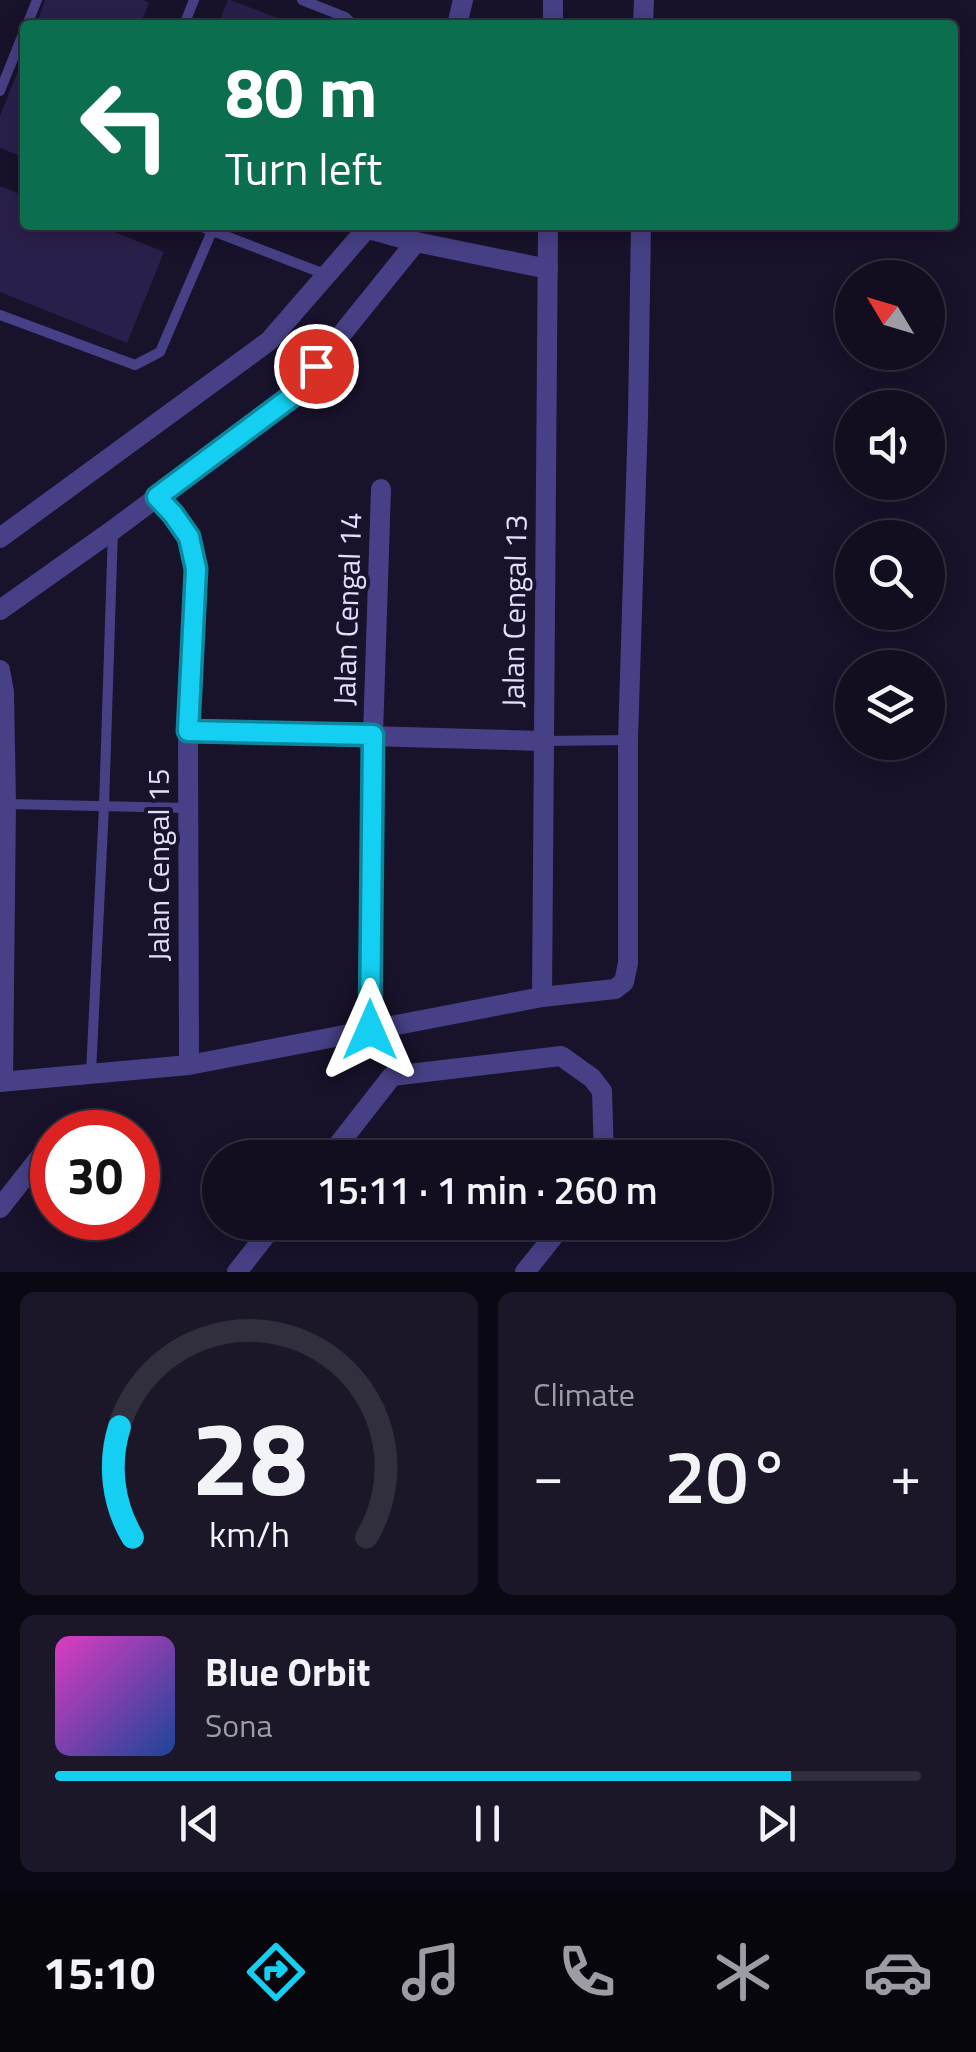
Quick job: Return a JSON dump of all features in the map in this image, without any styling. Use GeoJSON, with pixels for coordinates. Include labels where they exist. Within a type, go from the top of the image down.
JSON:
{"type":"FeatureCollection","features":[{"type":"Feature","properties":{"kind":"street"},"geometry":{"type":"LineString","coordinates":[[0,538],[270,340],[367,230]]}},
{"type":"Feature","properties":{"kind":"street"},"geometry":{"type":"LineString","coordinates":[[379,230],[416,242],[548,269]]}},
{"type":"Feature","properties":{"kind":"street","name":"Jalan Cengal 13"},"geometry":{"type":"LineString","coordinates":[[542,997],[548,230]]}},
{"type":"Feature","properties":{"kind":"street"},"geometry":{"type":"LineString","coordinates":[[0,670],[4,692],[6,804],[2,1082],[188,1066],[542,997],[615,989],[627,975],[628,740],[641,230]]}},
{"type":"Feature","properties":{"kind":"street"},"geometry":{"type":"LineString","coordinates":[[0,610],[291,397],[416,242]]}},
{"type":"Feature","properties":{"kind":"street","name":"Jalan Cengal 14"},"geometry":{"type":"LineString","coordinates":[[370,1030],[381,489]]}},
{"type":"Feature","properties":{"kind":"street","name":"Jalan Cengal 15"},"geometry":{"type":"LineString","coordinates":[[157,497],[189,537],[196,569],[188,731],[188,1066]]}},
{"type":"Feature","properties":{"kind":"street"},"geometry":{"type":"LineString","coordinates":[[188,731],[542,741]]}},
{"type":"Feature","properties":{"kind":"street"},"geometry":{"type":"LineString","coordinates":[[342,1140],[392,1076],[561,1056],[592,1078],[602,1091],[603,1140]]}},
{"type":"Feature","properties":{"kind":"street"},"geometry":{"type":"LineString","coordinates":[[0,1208],[30,1170]]}},
{"type":"Feature","properties":{"kind":"street"},"geometry":{"type":"LineString","coordinates":[[237,1272],[262,1240]]}},
{"type":"Feature","properties":{"kind":"street"},"geometry":{"type":"LineString","coordinates":[[525,1272],[550,1240]]}},
{"type":"Feature","properties":{"kind":"lane"},"geometry":{"type":"LineString","coordinates":[[302,0],[348,20]]}},
{"type":"Feature","properties":{"kind":"lane"},"geometry":{"type":"LineString","coordinates":[[0,91],[20,42]]}},
{"type":"Feature","properties":{"kind":"lane"},"geometry":{"type":"LineString","coordinates":[[0,315],[135,365],[160,352],[212,230],[328,275]]}},
{"type":"Feature","properties":{"kind":"lane"},"geometry":{"type":"LineString","coordinates":[[91,1073],[114,530]]}},
{"type":"Feature","properties":{"kind":"lane"},"geometry":{"type":"LineString","coordinates":[[542,741],[628,740]]}},
{"type":"Feature","properties":{"kind":"lane"},"geometry":{"type":"LineString","coordinates":[[6,804],[188,808]]}},
{"type":"Feature","properties":{"kind":"building"},"geometry":{"type":"Polygon","coordinates":[[[45,0],[149,3],[142,20],[38,20],[45,0]]]}},
{"type":"Feature","properties":{"kind":"building"},"geometry":{"type":"Polygon","coordinates":[[[230,0],[283,20],[220,20],[230,0]]]}},
{"type":"Feature","properties":{"kind":"building"},"geometry":{"type":"Polygon","coordinates":[[[20,66],[20,156],[0,148],[0,116],[20,66]]]}},
{"type":"Feature","properties":{"kind":"building"},"geometry":{"type":"Polygon","coordinates":[[[0,186],[20,194],[20,230],[109,230],[164,252],[127,343],[0,292],[0,186]]]}},
{"type":"Feature","properties":{"kind":"route"},"geometry":{"type":"LineString","coordinates":[[316,366],[291,397],[157,497],[189,537],[196,569],[188,731],[373,735],[370,1030]]}}]}
